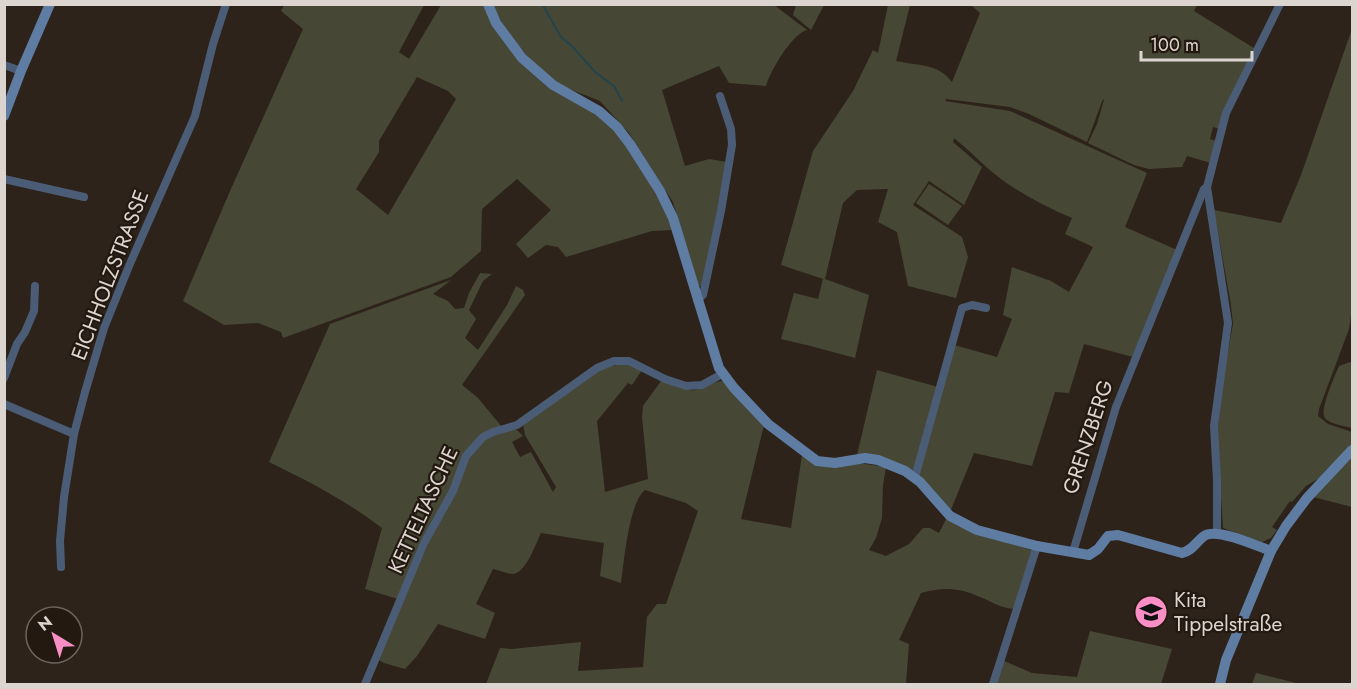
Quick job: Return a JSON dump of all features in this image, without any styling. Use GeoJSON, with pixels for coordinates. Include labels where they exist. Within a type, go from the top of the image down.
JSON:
{"type":"FeatureCollection","features":[{"type":"Feature","properties":{"kind":"street"},"geometry":{"type":"LineString","coordinates":[[4,116],[50,4]]}},
{"type":"Feature","properties":{"kind":"street","name":"EICHHOLZSTRASSE"},"geometry":{"type":"LineString","coordinates":[[61,567],[60,541],[64,497],[74,434],[104,328],[195,116],[213,44],[226,4]]}},
{"type":"Feature","properties":{"kind":"street"},"geometry":{"type":"LineString","coordinates":[[488,4],[496,23],[522,58],[553,85],[599,111],[617,127],[630,144],[668,206],[722,374],[768,424],[817,460],[835,463],[872,459],[895,466],[915,477],[944,511],[957,520],[977,530],[1037,546],[1091,554],[1098,549],[1105,538],[1114,535],[1182,553],[1190,550],[1205,535],[1217,533],[1271,551]]}},
{"type":"Feature","properties":{"kind":"street","name":"GRENZBERG"},"geometry":{"type":"LineString","coordinates":[[1217,533],[1214,426],[1228,322],[1207,187],[1226,113],[1280,4]]}},
{"type":"Feature","properties":{"kind":"street"},"geometry":{"type":"LineString","coordinates":[[4,65],[21,71]]}},
{"type":"Feature","properties":{"kind":"street"},"geometry":{"type":"LineString","coordinates":[[697,300],[703,295],[732,145],[731,129],[720,96]]}},
{"type":"Feature","properties":{"kind":"street"},"geometry":{"type":"LineString","coordinates":[[4,179],[84,197]]}},
{"type":"Feature","properties":{"kind":"street","name":"GRENZBERG"},"geometry":{"type":"LineString","coordinates":[[1073,552],[1116,407],[1204,189],[1207,187]]}},
{"type":"Feature","properties":{"kind":"street"},"geometry":{"type":"LineString","coordinates":[[4,378],[17,344],[25,333],[34,311],[34,286]]}},
{"type":"Feature","properties":{"kind":"street"},"geometry":{"type":"LineString","coordinates":[[915,477],[962,308],[972,305],[986,308]]}},
{"type":"Feature","properties":{"kind":"street","name":"KETTELTASCHE"},"geometry":{"type":"LineString","coordinates":[[365,684],[424,543],[453,491],[467,453],[483,437],[518,425],[597,368],[614,361],[629,361],[665,379],[686,386],[702,385],[722,374]]}},
{"type":"Feature","properties":{"kind":"street"},"geometry":{"type":"LineString","coordinates":[[4,404],[74,434]]}},
{"type":"Feature","properties":{"kind":"street"},"geometry":{"type":"LineString","coordinates":[[1220,684],[1226,660],[1271,551],[1299,507],[1353,450]]}},
{"type":"Feature","properties":{"kind":"street"},"geometry":{"type":"LineString","coordinates":[[993,684],[1037,546]]}},
{"type":"Feature","properties":{"kind":"green space"},"geometry":{"type":"Polygon","coordinates":[[[284,5],[424,5],[399,52],[409,59],[441,5],[483,5],[519,59],[598,113],[628,145],[648,176],[673,230],[652,231],[566,257],[558,247],[546,245],[528,258],[516,244],[551,210],[517,179],[482,209],[481,251],[451,277],[283,338],[281,332],[258,323],[224,325],[183,301],[303,29],[281,11],[284,5]],[[417,77],[379,141],[379,152],[356,189],[388,215],[456,99],[448,91],[417,77]]]}},
{"type":"Feature","properties":{"kind":"green space"},"geometry":{"type":"Polygon","coordinates":[[[492,5],[774,5],[807,30],[788,46],[772,71],[766,86],[729,83],[719,66],[662,90],[685,166],[709,159],[727,162],[703,287],[697,285],[673,202],[629,133],[600,101],[557,84],[528,57],[506,30],[492,5]]]}},
{"type":"Feature","properties":{"kind":"green space"},"geometry":{"type":"Polygon","coordinates":[[[796,5],[824,5],[811,30],[793,15],[796,5]]]}},
{"type":"Feature","properties":{"kind":"green space"},"geometry":{"type":"Polygon","coordinates":[[[888,5],[910,5],[896,61],[934,68],[952,82],[980,13],[971,5],[1197,5],[1194,11],[1257,50],[1219,129],[1213,127],[1210,139],[1216,141],[1211,163],[1187,156],[1182,167],[1149,169],[1134,165],[1088,143],[1097,124],[1103,99],[1087,142],[1010,107],[946,99],[945,101],[1010,111],[1147,173],[1125,227],[1177,250],[1133,357],[1084,344],[1069,393],[1055,392],[1032,466],[974,453],[950,512],[918,474],[954,345],[997,357],[1012,319],[1003,315],[1012,267],[1051,281],[1069,292],[1093,247],[1065,234],[1072,218],[1005,182],[954,138],[953,142],[982,167],[964,205],[929,181],[913,205],[962,237],[968,257],[956,298],[908,286],[897,232],[878,222],[888,189],[857,190],[843,203],[825,279],[869,295],[855,358],[781,339],[794,293],[818,299],[823,279],[781,265],[813,151],[853,91],[873,50],[878,53],[888,5]]]}},
{"type":"Feature","properties":{"kind":"green space"},"geometry":{"type":"Polygon","coordinates":[[[1352,29],[1352,308],[1349,329],[1318,416],[1328,424],[1352,432],[1352,446],[1323,476],[1306,486],[1292,502],[1290,501],[1272,527],[1277,530],[1271,538],[1262,542],[1223,528],[1217,435],[1222,385],[1233,324],[1214,210],[1281,223],[1301,175],[1352,29]]]}},
{"type":"Feature","properties":{"kind":"green space"},"geometry":{"type":"Polygon","coordinates":[[[929,184],[962,206],[948,225],[916,203],[929,184]]]}},
{"type":"Feature","properties":{"kind":"green space"},"geometry":{"type":"Polygon","coordinates":[[[480,273],[492,274],[483,281],[469,310],[476,319],[465,338],[478,350],[507,305],[516,286],[523,290],[525,295],[462,385],[478,398],[502,427],[466,452],[452,490],[398,599],[365,589],[382,528],[327,492],[269,462],[330,324],[451,280],[433,294],[448,301],[455,309],[464,308],[480,273]]]}},
{"type":"Feature","properties":{"kind":"green space"},"geometry":{"type":"Polygon","coordinates":[[[626,363],[642,370],[632,385],[628,383],[597,421],[605,492],[648,479],[643,406],[661,381],[691,390],[724,381],[764,425],[741,519],[791,528],[802,455],[886,467],[882,518],[876,538],[869,550],[886,556],[909,544],[923,528],[930,528],[939,533],[946,519],[958,526],[1034,551],[1015,609],[1000,606],[962,591],[939,589],[921,593],[899,640],[909,644],[906,684],[486,684],[500,648],[512,649],[581,642],[578,671],[643,667],[647,617],[657,604],[666,604],[698,511],[686,503],[645,490],[639,497],[631,519],[621,583],[600,576],[604,543],[541,533],[526,563],[518,572],[511,574],[493,569],[476,604],[495,613],[485,639],[438,624],[417,656],[405,669],[377,659],[465,460],[484,438],[514,427],[523,436],[512,442],[520,457],[531,452],[553,492],[556,487],[525,435],[523,424],[602,368],[626,363]]]}},
{"type":"Feature","properties":{"kind":"green space"},"geometry":{"type":"Polygon","coordinates":[[[1352,363],[1352,428],[1330,422],[1324,414],[1328,393],[1339,366],[1352,363]]]}},
{"type":"Feature","properties":{"kind":"green space"},"geometry":{"type":"Polygon","coordinates":[[[877,370],[938,387],[913,471],[857,455],[877,370]]]}},
{"type":"Feature","properties":{"kind":"green space"},"geometry":{"type":"Polygon","coordinates":[[[1352,457],[1352,507],[1313,497],[1352,457]]]}},
{"type":"Feature","properties":{"kind":"green space"},"geometry":{"type":"Polygon","coordinates":[[[1090,631],[1172,649],[1161,684],[995,684],[1002,660],[1032,673],[1077,677],[1090,631]]]}},
{"type":"Feature","properties":{"kind":"green space"},"geometry":{"type":"Polygon","coordinates":[[[1256,673],[1300,684],[1252,684],[1256,673]]]}},
{"type":"Feature","properties":{"kind":"waterway"},"geometry":{"type":"LineString","coordinates":[[542,4],[561,37],[595,72],[614,86],[622,101]]}},
{"type":"Feature","properties":{"kind":"place","name":"Kita Tippelstraße"},"geometry":{"type":"Point","coordinates":[1151,612]}}]}
